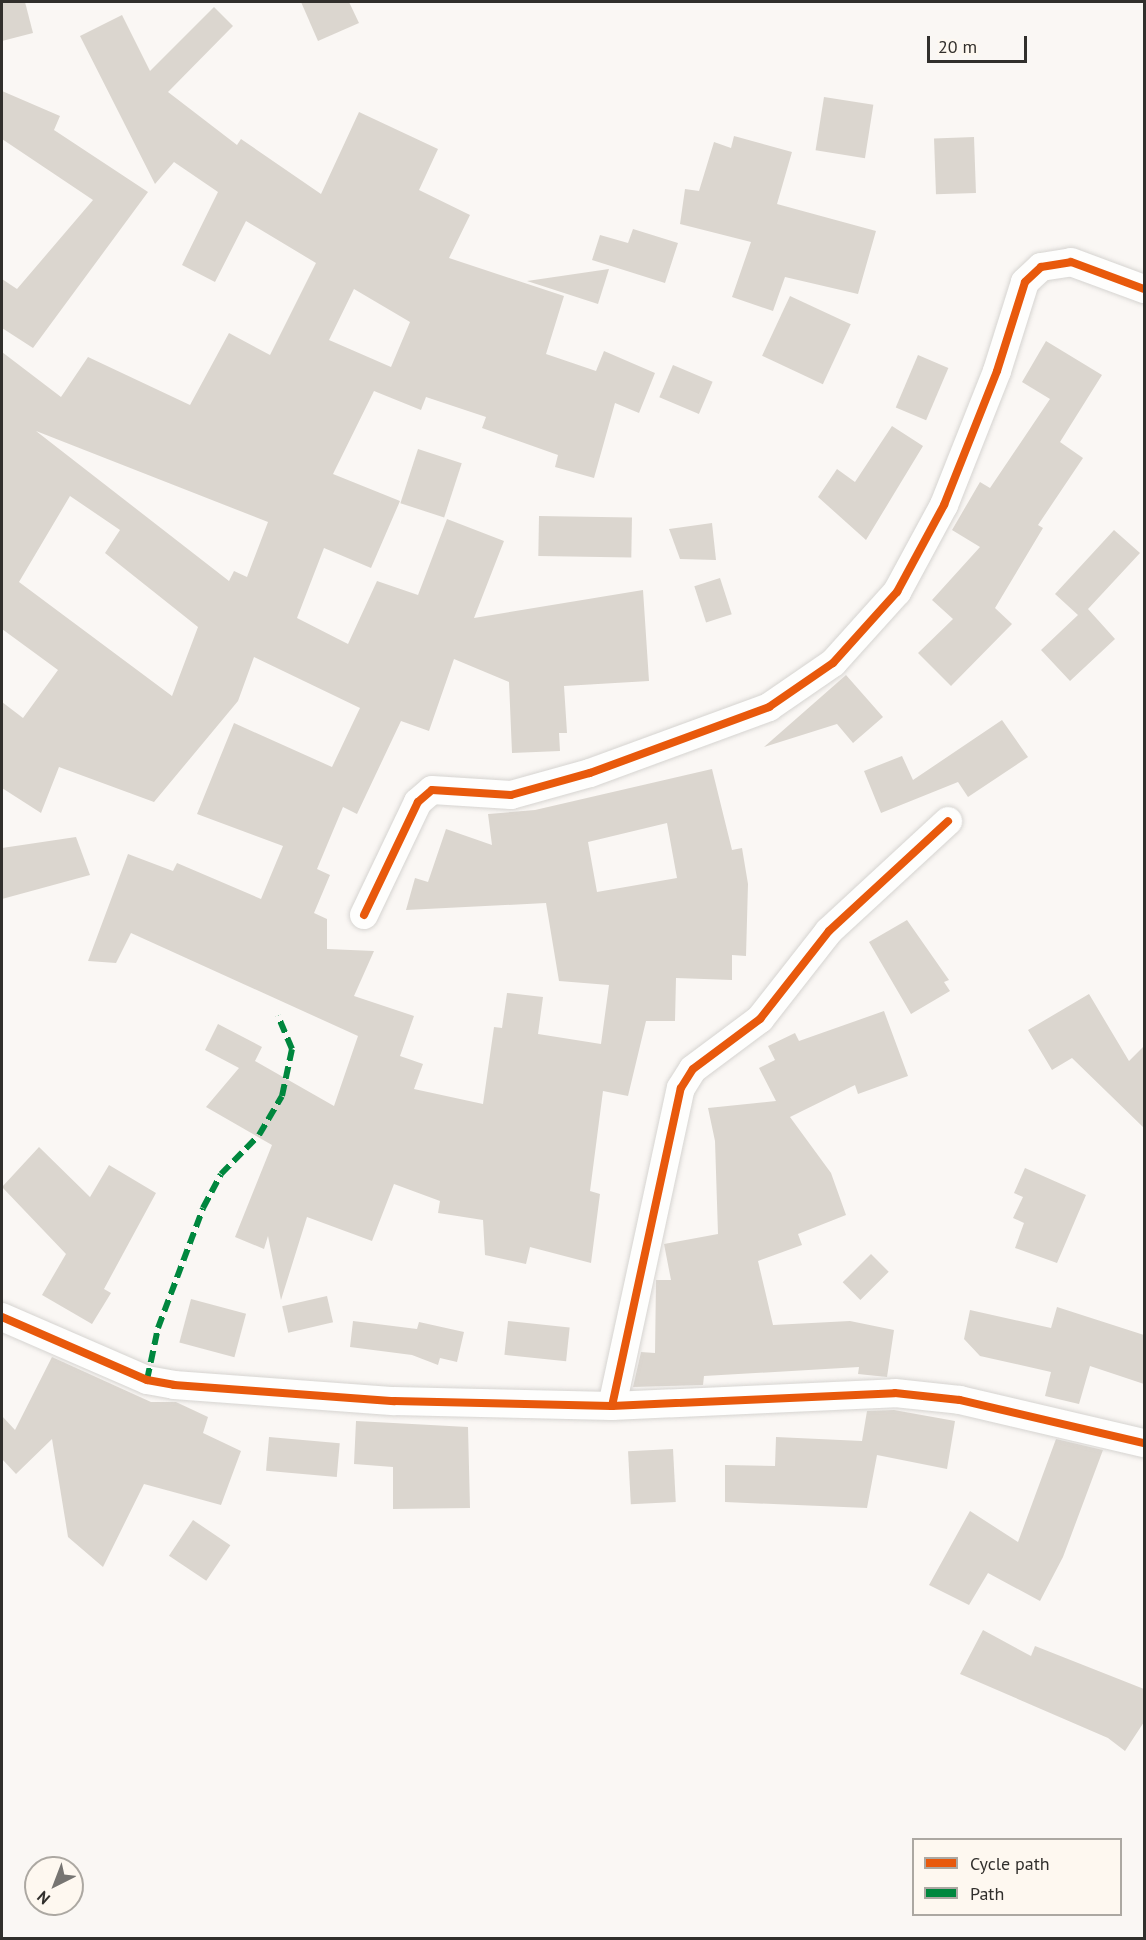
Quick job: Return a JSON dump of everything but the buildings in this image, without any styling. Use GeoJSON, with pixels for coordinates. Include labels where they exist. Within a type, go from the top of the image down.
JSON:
{"type":"FeatureCollection","features":[{"type":"Feature","properties":{"kind":"street"},"geometry":{"type":"LineString","coordinates":[[364,915],[418,802],[432,790],[511,795],[590,773],[769,708],[833,663],[897,592],[944,505],[997,371],[1025,282],[1041,267],[1071,262],[1144,289]]}},
{"type":"Feature","properties":{"kind":"street"},"geometry":{"type":"LineString","coordinates":[[612,1406],[681,1088],[693,1069],[760,1019],[829,931],[948,821]]}},
{"type":"Feature","properties":{"kind":"street"},"geometry":{"type":"LineString","coordinates":[[2,1317],[147,1380],[174,1385],[394,1401],[612,1406],[895,1393],[960,1400],[1144,1443]]}},
{"type":"Feature","properties":{"kind":"marked path"},"geometry":{"type":"LineString","coordinates":[[147,1380],[158,1328],[203,1208],[221,1174],[259,1135],[282,1096],[292,1049],[278,1016]]}},
{"type":"Feature","properties":{"kind":"cycle path"},"geometry":{"type":"LineString","coordinates":[[364,915],[418,802],[432,790],[511,795],[590,773],[769,707],[833,663],[897,592],[944,505],[997,371],[1025,282],[1041,267],[1071,262],[1144,289]]}},
{"type":"Feature","properties":{"kind":"cycle path"},"geometry":{"type":"LineString","coordinates":[[612,1406],[681,1088],[693,1069],[760,1019],[829,931],[948,821]]}},
{"type":"Feature","properties":{"kind":"cycle path"},"geometry":{"type":"LineString","coordinates":[[2,1317],[147,1380],[174,1385],[394,1401],[612,1406],[895,1393],[960,1400],[1144,1443]]}}]}
